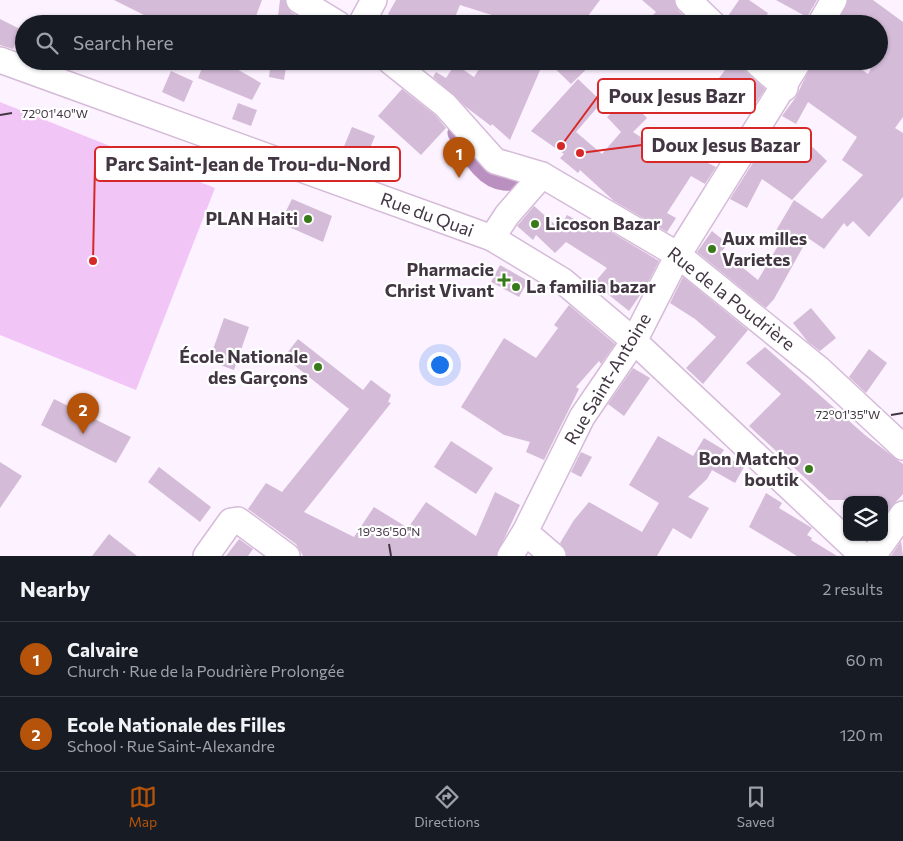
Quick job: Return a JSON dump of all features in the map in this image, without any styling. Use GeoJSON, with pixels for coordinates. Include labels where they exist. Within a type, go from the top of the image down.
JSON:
{"type":"FeatureCollection","features":[{"type":"Feature","properties":{"kind":"street"},"geometry":{"type":"LineString","coordinates":[[299,0],[323,15]]}},
{"type":"Feature","properties":{"kind":"street"},"geometry":{"type":"LineString","coordinates":[[366,15],[374,0]]}},
{"type":"Feature","properties":{"kind":"street"},"geometry":{"type":"LineString","coordinates":[[688,0],[704,15]]}},
{"type":"Feature","properties":{"kind":"street"},"geometry":{"type":"LineString","coordinates":[[825,15],[834,0]]}},
{"type":"Feature","properties":{"kind":"street","name":"Rue du Quai"},"geometry":{"type":"LineString","coordinates":[[0,60],[15,65]]}},
{"type":"Feature","properties":{"kind":"street","name":"Rue du Quai"},"geometry":{"type":"LineString","coordinates":[[28,70],[492,238],[563,281],[634,341],[863,556]]}},
{"type":"Feature","properties":{"kind":"street","name":"Rue de la Poudrière"},"geometry":{"type":"LineString","coordinates":[[402,70],[445,104],[495,161],[542,175],[678,255],[819,369],[903,447]]}},
{"type":"Feature","properties":{"kind":"street"},"geometry":{"type":"LineString","coordinates":[[765,70],[785,88]]}},
{"type":"Feature","properties":{"kind":"street","name":"Rue Saint-Antoine"},"geometry":{"type":"LineString","coordinates":[[510,556],[582,417],[634,341],[678,255],[795,70]]}},
{"type":"Feature","properties":{"kind":"street"},"geometry":{"type":"LineString","coordinates":[[492,238],[507,215],[542,175]]}},
{"type":"Feature","properties":{"kind":"street"},"geometry":{"type":"LineString","coordinates":[[873,556],[903,514]]}},
{"type":"Feature","properties":{"kind":"street"},"geometry":{"type":"LineString","coordinates":[[206,556],[231,521],[238,520],[287,556]]}},
{"type":"Feature","properties":{"kind":"street"},"geometry":{"type":"LineString","coordinates":[[524,532],[553,556]]}},
{"type":"Feature","properties":{"kind":"shaded area"},"geometry":{"type":"Polygon","coordinates":[[[0,102],[215,188],[136,390],[0,335],[0,102]]]}},
{"type":"Feature","properties":{"kind":"building"},"geometry":{"type":"Polygon","coordinates":[[[114,0],[262,0],[256,15],[144,15],[114,0]]]}},
{"type":"Feature","properties":{"kind":"building"},"geometry":{"type":"Polygon","coordinates":[[[280,0],[285,0],[291,12],[296,15],[278,15],[280,0]]]}},
{"type":"Feature","properties":{"kind":"building"},"geometry":{"type":"Polygon","coordinates":[[[396,0],[600,0],[589,15],[492,15],[460,5],[456,15],[388,14],[396,0]]]}},
{"type":"Feature","properties":{"kind":"building"},"geometry":{"type":"Polygon","coordinates":[[[642,0],[674,0],[678,10],[683,15],[653,15],[656,12],[642,0]]]}},
{"type":"Feature","properties":{"kind":"building"},"geometry":{"type":"Polygon","coordinates":[[[739,0],[749,0],[768,13],[767,15],[729,15],[739,0]]]}},
{"type":"Feature","properties":{"kind":"building"},"geometry":{"type":"Polygon","coordinates":[[[776,0],[817,0],[808,15],[803,15],[776,0]]]}},
{"type":"Feature","properties":{"kind":"building"},"geometry":{"type":"Polygon","coordinates":[[[848,0],[873,0],[903,22],[903,117],[895,128],[903,133],[903,197],[869,237],[853,221],[847,227],[844,223],[824,249],[808,238],[774,299],[766,308],[697,252],[712,231],[728,244],[722,251],[758,280],[779,244],[771,239],[794,200],[822,219],[863,175],[842,160],[857,137],[808,102],[796,124],[782,116],[796,97],[809,70],[862,70],[868,74],[870,70],[888,70],[888,15],[841,15],[848,0]]]}},
{"type":"Feature","properties":{"kind":"building"},"geometry":{"type":"Polygon","coordinates":[[[0,19],[15,26],[15,45],[13,49],[0,45],[0,19]]]}},
{"type":"Feature","properties":{"kind":"building"},"geometry":{"type":"Polygon","coordinates":[[[201,70],[238,70],[261,83],[252,100],[198,78],[201,70]]]}},
{"type":"Feature","properties":{"kind":"building"},"geometry":{"type":"Polygon","coordinates":[[[270,70],[286,70],[284,80],[269,77],[270,70]]]}},
{"type":"Feature","properties":{"kind":"building"},"geometry":{"type":"Polygon","coordinates":[[[451,70],[464,70],[474,77],[478,70],[540,70],[510,140],[492,124],[491,126],[466,107],[433,77],[436,72],[446,78],[451,70]]]}},
{"type":"Feature","properties":{"kind":"building"},"geometry":{"type":"Polygon","coordinates":[[[556,70],[586,70],[571,84],[556,70]]]}},
{"type":"Feature","properties":{"kind":"building"},"geometry":{"type":"Polygon","coordinates":[[[725,70],[745,70],[765,89],[754,106],[719,78],[725,70]]]}},
{"type":"Feature","properties":{"kind":"building"},"geometry":{"type":"Polygon","coordinates":[[[171,71],[193,81],[184,102],[162,92],[171,71]]]}},
{"type":"Feature","properties":{"kind":"building"},"geometry":{"type":"Polygon","coordinates":[[[578,79],[602,102],[576,132],[602,154],[621,132],[607,117],[627,98],[647,118],[633,132],[671,157],[682,140],[701,152],[698,158],[716,167],[705,184],[691,176],[667,213],[676,218],[667,232],[614,201],[580,170],[578,173],[560,158],[564,154],[531,131],[578,79]]]}},
{"type":"Feature","properties":{"kind":"building"},"geometry":{"type":"Polygon","coordinates":[[[402,89],[435,115],[446,128],[421,155],[378,116],[402,89]]]}},
{"type":"Feature","properties":{"kind":"building"},"geometry":{"type":"Polygon","coordinates":[[[238,103],[257,110],[251,126],[232,119],[238,103]]]}},
{"type":"Feature","properties":{"kind":"building"},"geometry":{"type":"Polygon","coordinates":[[[352,127],[375,136],[361,170],[338,161],[352,127]]]}},
{"type":"Feature","properties":{"kind":"building"},"geometry":{"type":"Polygon","coordinates":[[[803,138],[827,161],[792,200],[762,179],[747,208],[730,199],[761,150],[779,163],[803,138]]]}},
{"type":"Feature","properties":{"kind":"building"},"geometry":{"type":"Polygon","coordinates":[[[292,199],[332,216],[323,242],[280,223],[292,199]]]}},
{"type":"Feature","properties":{"kind":"building"},"geometry":{"type":"Polygon","coordinates":[[[534,206],[559,228],[567,215],[585,225],[587,221],[599,229],[601,226],[659,261],[645,288],[629,311],[594,283],[607,268],[566,242],[555,253],[536,235],[533,240],[517,226],[534,206]]]}},
{"type":"Feature","properties":{"kind":"building"},"geometry":{"type":"Polygon","coordinates":[[[500,265],[528,281],[519,297],[491,282],[500,265]]]}},
{"type":"Feature","properties":{"kind":"building"},"geometry":{"type":"Polygon","coordinates":[[[683,277],[748,330],[703,384],[686,368],[716,337],[695,319],[670,303],[683,277]]]}},
{"type":"Feature","properties":{"kind":"building"},"geometry":{"type":"Polygon","coordinates":[[[569,305],[615,344],[601,364],[599,361],[576,387],[579,389],[544,460],[526,452],[530,442],[504,435],[461,407],[504,338],[536,358],[558,328],[554,325],[569,305]]]}},
{"type":"Feature","properties":{"kind":"building"},"geometry":{"type":"Polygon","coordinates":[[[811,308],[836,338],[820,351],[808,342],[793,323],[811,308]]]}},
{"type":"Feature","properties":{"kind":"building"},"geometry":{"type":"Polygon","coordinates":[[[224,318],[249,327],[234,370],[209,361],[224,318]]]}},
{"type":"Feature","properties":{"kind":"building"},"geometry":{"type":"Polygon","coordinates":[[[298,339],[363,390],[371,380],[391,395],[388,402],[391,403],[304,512],[354,537],[374,507],[408,528],[426,502],[476,536],[495,492],[520,505],[496,556],[303,556],[296,544],[248,509],[266,483],[282,492],[349,409],[284,357],[298,339]]]}},
{"type":"Feature","properties":{"kind":"building"},"geometry":{"type":"Polygon","coordinates":[[[765,347],[865,435],[903,464],[903,494],[888,511],[888,496],[843,496],[843,500],[829,500],[749,426],[781,394],[746,363],[765,347]]]}},
{"type":"Feature","properties":{"kind":"building"},"geometry":{"type":"Polygon","coordinates":[[[869,349],[887,363],[866,393],[849,377],[869,349]]]}},
{"type":"Feature","properties":{"kind":"building"},"geometry":{"type":"Polygon","coordinates":[[[633,368],[650,378],[624,416],[608,404],[633,368]]]}},
{"type":"Feature","properties":{"kind":"building"},"geometry":{"type":"Polygon","coordinates":[[[54,399],[131,437],[116,463],[41,425],[54,399]]]}},
{"type":"Feature","properties":{"kind":"building"},"geometry":{"type":"Polygon","coordinates":[[[658,436],[693,456],[704,438],[724,450],[721,454],[744,467],[735,483],[712,470],[707,479],[688,497],[709,508],[691,539],[673,528],[657,556],[567,556],[560,543],[574,520],[589,502],[642,532],[659,503],[629,485],[658,436]]]}},
{"type":"Feature","properties":{"kind":"building"},"geometry":{"type":"Polygon","coordinates":[[[451,441],[493,468],[476,494],[434,467],[451,441]]]}},
{"type":"Feature","properties":{"kind":"building"},"geometry":{"type":"Polygon","coordinates":[[[581,452],[592,457],[581,477],[571,472],[581,452]]]}},
{"type":"Feature","properties":{"kind":"building"},"geometry":{"type":"Polygon","coordinates":[[[0,462],[22,476],[0,508],[0,462]]]}},
{"type":"Feature","properties":{"kind":"building"},"geometry":{"type":"Polygon","coordinates":[[[159,467],[211,507],[200,522],[148,482],[159,467]]]}},
{"type":"Feature","properties":{"kind":"building"},"geometry":{"type":"Polygon","coordinates":[[[766,493],[782,503],[779,508],[812,528],[807,535],[812,538],[811,540],[837,556],[797,556],[749,527],[766,493]]]}},
{"type":"Feature","properties":{"kind":"building"},"geometry":{"type":"Polygon","coordinates":[[[109,534],[137,556],[92,556],[109,534]]]}},
{"type":"Feature","properties":{"kind":"building"},"geometry":{"type":"Polygon","coordinates":[[[239,539],[253,549],[248,556],[226,556],[239,539]]]}},
{"type":"Feature","properties":{"kind":"building"},"geometry":{"type":"Polygon","coordinates":[[[901,541],[903,556],[891,556],[901,541]]]}},
{"type":"Feature","properties":{"kind":"waterway"},"geometry":{"type":"LineString","coordinates":[[458,133],[477,162],[489,174],[504,180],[524,180],[538,185]]}},
{"type":"Feature","properties":{"kind":"place","name":"Poux Jesus Bazr"},"geometry":{"type":"Point","coordinates":[561,146]}},
{"type":"Feature","properties":{"kind":"place","name":"Doux Jesus Bazar"},"geometry":{"type":"Point","coordinates":[580,153]}},
{"type":"Feature","properties":{"kind":"place","name":"Calvaire"},"geometry":{"type":"Point","coordinates":[459,178]}},
{"type":"Feature","properties":{"kind":"place","name":"PLAN Haiti"},"geometry":{"type":"Point","coordinates":[308,219]}},
{"type":"Feature","properties":{"kind":"place","name":"Licoson Bazar"},"geometry":{"type":"Point","coordinates":[535,224]}},
{"type":"Feature","properties":{"kind":"place","name":"Aux milles Varietes"},"geometry":{"type":"Point","coordinates":[712,249]}},
{"type":"Feature","properties":{"kind":"place","name":"Parc Saint-Jean de Trou-du-Nord"},"geometry":{"type":"Point","coordinates":[93,261]}},
{"type":"Feature","properties":{"kind":"place","name":"Pharmacie Christ Vivant"},"geometry":{"type":"Point","coordinates":[504,280]}},
{"type":"Feature","properties":{"kind":"place","name":"La familia bazar"},"geometry":{"type":"Point","coordinates":[516,287]}},
{"type":"Feature","properties":{"kind":"place","name":"École Nationale des Garçons"},"geometry":{"type":"Point","coordinates":[318,367]}},
{"type":"Feature","properties":{"kind":"place","name":"Ecole Nationale des Filles"},"geometry":{"type":"Point","coordinates":[83,434]}},
{"type":"Feature","properties":{"kind":"place","name":"Bon Matcho boutik"},"geometry":{"type":"Point","coordinates":[809,469]}}]}
